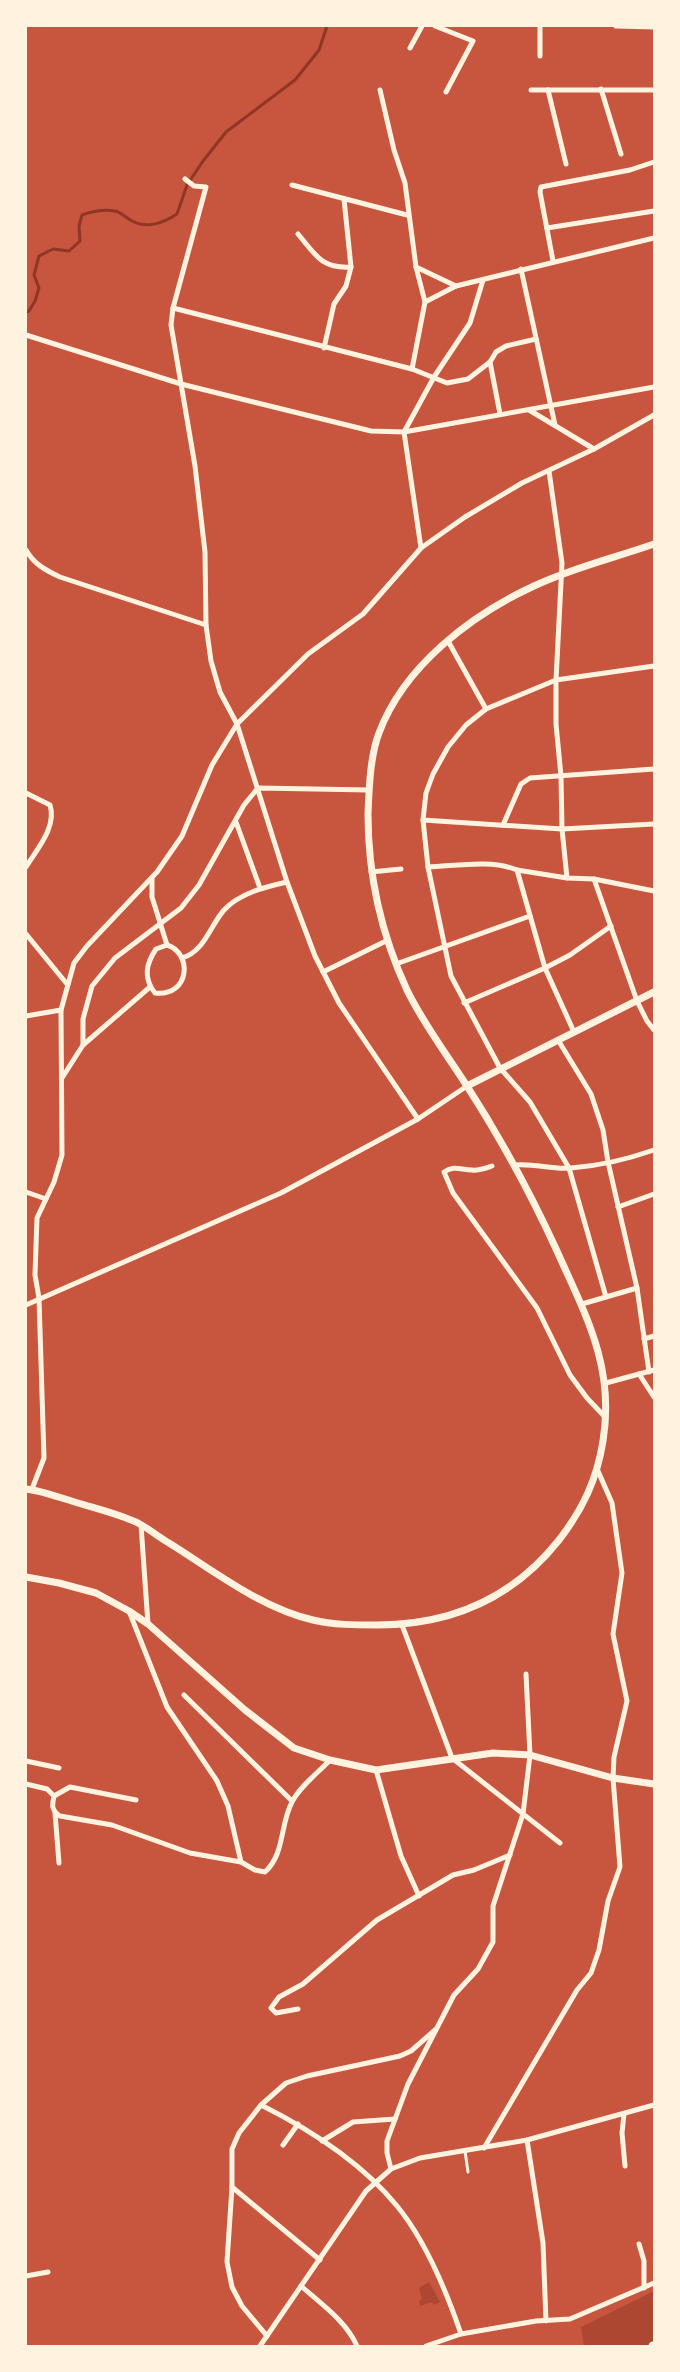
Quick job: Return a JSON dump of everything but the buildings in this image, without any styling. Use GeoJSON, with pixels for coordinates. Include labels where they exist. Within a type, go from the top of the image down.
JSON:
{"type":"FeatureCollection","features":[{"type":"Feature","properties":{"kind":"street"},"geometry":{"type":"LineString","coordinates":[[410,48],[422,26]]}},
{"type":"Feature","properties":{"kind":"street"},"geometry":{"type":"LineString","coordinates":[[435,26],[473,41],[446,92]]}},
{"type":"Feature","properties":{"kind":"street"},"geometry":{"type":"LineString","coordinates":[[540,26],[540,56]]}},
{"type":"Feature","properties":{"kind":"street"},"geometry":{"type":"LineString","coordinates":[[616,26],[654,27]]}},
{"type":"Feature","properties":{"kind":"street"},"geometry":{"type":"LineString","coordinates":[[601,89],[621,154]]}},
{"type":"Feature","properties":{"kind":"street"},"geometry":{"type":"LineString","coordinates":[[380,90],[394,150],[405,183],[407,215],[425,302],[412,369]]}},
{"type":"Feature","properties":{"kind":"street"},"geometry":{"type":"LineString","coordinates":[[531,90],[654,90]]}},
{"type":"Feature","properties":{"kind":"street"},"geometry":{"type":"LineString","coordinates":[[548,90],[566,164]]}},
{"type":"Feature","properties":{"kind":"street"},"geometry":{"type":"LineString","coordinates":[[553,261],[541,187],[621,172],[654,162],[654,172]]}},
{"type":"Feature","properties":{"kind":"street"},"geometry":{"type":"LineString","coordinates":[[185,180],[194,186],[206,188],[173,308],[171,325],[195,466],[205,552],[206,625],[212,660],[220,692],[237,724],[287,882],[315,956],[339,1003],[418,1119]]}},
{"type":"Feature","properties":{"kind":"street"},"geometry":{"type":"LineString","coordinates":[[292,185],[407,215]]}},
{"type":"Feature","properties":{"kind":"street"},"geometry":{"type":"LineString","coordinates":[[324,348],[334,304],[346,286],[351,267],[344,199]]}},
{"type":"Feature","properties":{"kind":"street"},"geometry":{"type":"LineString","coordinates":[[548,228],[654,211]]}},
{"type":"Feature","properties":{"kind":"street"},"geometry":{"type":"LineString","coordinates":[[298,234],[324,263],[336,268],[351,267]]}},
{"type":"Feature","properties":{"kind":"street"},"geometry":{"type":"LineString","coordinates":[[425,302],[456,285],[654,238]]}},
{"type":"Feature","properties":{"kind":"street"},"geometry":{"type":"LineString","coordinates":[[416,267],[456,285]]}},
{"type":"Feature","properties":{"kind":"street"},"geometry":{"type":"LineString","coordinates":[[521,269],[555,425]]}},
{"type":"Feature","properties":{"kind":"street"},"geometry":{"type":"LineString","coordinates":[[421,548],[404,432],[435,377],[470,323],[483,280]]}},
{"type":"Feature","properties":{"kind":"street"},"geometry":{"type":"LineString","coordinates":[[173,308],[412,369],[447,383],[468,379],[490,363],[496,352],[506,346],[536,339]]}},
{"type":"Feature","properties":{"kind":"street"},"geometry":{"type":"LineString","coordinates":[[26,335],[181,384],[370,431],[404,432],[654,387]]}},
{"type":"Feature","properties":{"kind":"street"},"geometry":{"type":"LineString","coordinates":[[490,363],[500,414]]}},
{"type":"Feature","properties":{"kind":"street"},"geometry":{"type":"LineString","coordinates":[[529,410],[594,449]]}},
{"type":"Feature","properties":{"kind":"street"},"geometry":{"type":"LineString","coordinates":[[654,415],[594,449],[522,483],[465,517],[421,548],[363,614],[308,654],[237,724],[212,765],[182,836],[152,878],[87,946],[74,963],[61,1010],[62,1155],[54,1182],[37,1218],[35,1275],[39,1298],[44,1458],[29,1489],[118,1515],[141,1525],[255,1597],[272,1605],[312,1620],[346,1624],[402,1625],[429,1621],[469,1609],[501,1594],[524,1578],[561,1538],[580,1508],[598,1471],[607,1418],[606,1383],[596,1342],[582,1304],[515,1165],[422,1017],[396,964],[375,899],[368,832],[369,790],[378,735],[394,703],[412,674],[448,641],[506,600],[562,575],[654,547]]}},
{"type":"Feature","properties":{"kind":"street"},"geometry":{"type":"LineString","coordinates":[[549,471],[562,563],[556,724],[567,878]]}},
{"type":"Feature","properties":{"kind":"street"},"geometry":{"type":"LineString","coordinates":[[26,550],[32,560],[43,569],[60,577],[206,625]]}},
{"type":"Feature","properties":{"kind":"street"},"geometry":{"type":"LineString","coordinates":[[448,641],[486,709]]}},
{"type":"Feature","properties":{"kind":"street"},"geometry":{"type":"LineString","coordinates":[[606,1297],[569,1168],[552,1135],[530,1102],[500,1068],[451,976],[428,867],[423,820],[426,793],[433,774],[448,747],[466,725],[486,709],[556,680],[654,666]]}},
{"type":"Feature","properties":{"kind":"street"},"geometry":{"type":"LineString","coordinates":[[503,825],[525,780],[530,778],[654,769]]}},
{"type":"Feature","properties":{"kind":"street"},"geometry":{"type":"LineString","coordinates":[[83,1045],[83,1019],[92,986],[115,958],[181,908],[199,885],[244,804],[258,788],[369,790]]}},
{"type":"Feature","properties":{"kind":"street"},"geometry":{"type":"LineString","coordinates":[[26,793],[50,805],[53,814],[49,828],[26,867]]}},
{"type":"Feature","properties":{"kind":"street"},"geometry":{"type":"LineString","coordinates":[[423,820],[562,829],[654,824]]}},
{"type":"Feature","properties":{"kind":"street"},"geometry":{"type":"LineString","coordinates":[[236,822],[260,888]]}},
{"type":"Feature","properties":{"kind":"street"},"geometry":{"type":"LineString","coordinates":[[428,867],[483,865],[509,867],[567,878],[594,879],[654,891]]}},
{"type":"Feature","properties":{"kind":"street"},"geometry":{"type":"LineString","coordinates":[[371,872],[401,869]]}},
{"type":"Feature","properties":{"kind":"street"},"geometry":{"type":"LineString","coordinates":[[517,870],[545,968],[574,1032]]}},
{"type":"Feature","properties":{"kind":"street"},"geometry":{"type":"LineString","coordinates":[[152,878],[152,897],[167,945]]}},
{"type":"Feature","properties":{"kind":"street"},"geometry":{"type":"LineString","coordinates":[[594,879],[638,1000],[647,1021],[654,1030]]}},
{"type":"Feature","properties":{"kind":"street"},"geometry":{"type":"LineString","coordinates":[[182,958],[189,956],[206,939],[224,911],[234,901],[260,888],[287,882]]}},
{"type":"Feature","properties":{"kind":"street"},"geometry":{"type":"LineString","coordinates":[[396,964],[530,916]]}},
{"type":"Feature","properties":{"kind":"street"},"geometry":{"type":"LineString","coordinates":[[464,1003],[570,955],[611,926]]}},
{"type":"Feature","properties":{"kind":"street"},"geometry":{"type":"LineString","coordinates":[[26,934],[67,984]]}},
{"type":"Feature","properties":{"kind":"street"},"geometry":{"type":"LineString","coordinates":[[323,972],[388,940]]}},
{"type":"Feature","properties":{"kind":"street"},"geometry":{"type":"LineString","coordinates":[[167,945],[175,948],[182,958],[184,974],[181,983],[174,991],[166,994],[155,993],[150,987],[147,969],[156,949],[167,945]]}},
{"type":"Feature","properties":{"kind":"street"},"geometry":{"type":"LineString","coordinates":[[61,1080],[83,1045],[150,987]]}},
{"type":"Feature","properties":{"kind":"street"},"geometry":{"type":"LineString","coordinates":[[26,1305],[281,1192],[418,1119],[467,1086],[500,1068],[654,992]]}},
{"type":"Feature","properties":{"kind":"street"},"geometry":{"type":"LineString","coordinates":[[26,1016],[61,1010]]}},
{"type":"Feature","properties":{"kind":"street"},"geometry":{"type":"LineString","coordinates":[[558,1040],[591,1094],[603,1130],[608,1162],[637,1288],[651,1371],[606,1383]]}},
{"type":"Feature","properties":{"kind":"street"},"geometry":{"type":"LineString","coordinates":[[515,1165],[569,1168],[608,1162],[654,1150]]}},
{"type":"Feature","properties":{"kind":"street"},"geometry":{"type":"LineString","coordinates":[[492,1166],[471,1171],[460,1167],[451,1168],[444,1172],[453,1193],[537,1308],[570,1375],[587,1398],[607,1418]]}},
{"type":"Feature","properties":{"kind":"street"},"geometry":{"type":"LineString","coordinates":[[26,1192],[46,1199]]}},
{"type":"Feature","properties":{"kind":"street"},"geometry":{"type":"LineString","coordinates":[[618,1207],[654,1194]]}},
{"type":"Feature","properties":{"kind":"street"},"geometry":{"type":"LineString","coordinates":[[582,1304],[637,1288]]}},
{"type":"Feature","properties":{"kind":"street"},"geometry":{"type":"LineString","coordinates":[[644,1339],[654,1336]]}},
{"type":"Feature","properties":{"kind":"street"},"geometry":{"type":"LineString","coordinates":[[639,1374],[654,1397]]}},
{"type":"Feature","properties":{"kind":"street"},"geometry":{"type":"LineString","coordinates":[[484,2148],[591,1972],[599,1950],[608,1901],[620,1867],[613,1778],[614,1757],[627,1701],[613,1634],[622,1573],[612,1503],[598,1471]]}},
{"type":"Feature","properties":{"kind":"street"},"geometry":{"type":"LineString","coordinates":[[141,1525],[148,1624]]}},
{"type":"Feature","properties":{"kind":"street"},"geometry":{"type":"LineString","coordinates":[[26,1577],[96,1593],[129,1611],[148,1624],[245,1710],[294,1748],[330,1760],[376,1770],[493,1753],[530,1755],[613,1778],[654,1784]]}},
{"type":"Feature","properties":{"kind":"street"},"geometry":{"type":"LineString","coordinates":[[129,1611],[167,1707],[221,1789],[228,1806],[241,1862]]}},
{"type":"Feature","properties":{"kind":"street"},"geometry":{"type":"LineString","coordinates":[[402,1625],[452,1758],[560,1843]]}},
{"type":"Feature","properties":{"kind":"street"},"geometry":{"type":"LineString","coordinates":[[391,2169],[387,2141],[408,2084],[454,1995],[478,1969],[493,1942],[493,1906],[523,1814],[530,1755],[526,1674]]}},
{"type":"Feature","properties":{"kind":"street"},"geometry":{"type":"LineString","coordinates":[[184,1695],[292,1801]]}},
{"type":"Feature","properties":{"kind":"street"},"geometry":{"type":"LineString","coordinates":[[55,1813],[112,1825],[190,1853],[241,1862],[255,1870],[265,1872],[270,1868],[282,1839],[285,1817],[292,1801],[330,1760]]}},
{"type":"Feature","properties":{"kind":"street"},"geometry":{"type":"LineString","coordinates":[[26,1761],[59,1768]]}},
{"type":"Feature","properties":{"kind":"street"},"geometry":{"type":"LineString","coordinates":[[376,1770],[401,1856],[419,1896]]}},
{"type":"Feature","properties":{"kind":"street"},"geometry":{"type":"LineString","coordinates":[[26,1784],[47,1789],[54,1796]]}},
{"type":"Feature","properties":{"kind":"street"},"geometry":{"type":"LineString","coordinates":[[59,1863],[55,1813],[52,1806],[54,1796],[70,1787],[136,1800]]}},
{"type":"Feature","properties":{"kind":"street"},"geometry":{"type":"LineString","coordinates":[[298,2009],[276,2013],[271,2008],[279,1997],[303,1984],[377,1920],[453,1875],[474,1870],[510,1855]]}},
{"type":"Feature","properties":{"kind":"street"},"geometry":{"type":"LineString","coordinates":[[267,2336],[242,2306],[231,2287],[226,2262],[232,2187],[232,2149],[239,2133],[261,2105],[286,2083],[307,2076],[400,2056],[411,2051],[438,2027]]}},
{"type":"Feature","properties":{"kind":"street"},"geometry":{"type":"LineString","coordinates":[[261,2105],[298,2124],[322,2141],[374,2182],[398,2207],[436,2272],[461,2334]]}},
{"type":"Feature","properties":{"kind":"street"},"geometry":{"type":"LineString","coordinates":[[260,2346],[366,2191],[391,2169],[420,2158],[527,2140],[654,2106]]}},
{"type":"Feature","properties":{"kind":"street"},"geometry":{"type":"LineString","coordinates":[[624,2114],[622,2133],[626,2166]]}},
{"type":"Feature","properties":{"kind":"street"},"geometry":{"type":"LineString","coordinates":[[322,2141],[353,2122],[395,2119]]}},
{"type":"Feature","properties":{"kind":"street"},"geometry":{"type":"LineString","coordinates":[[283,2145],[298,2124]]}},
{"type":"Feature","properties":{"kind":"street"},"geometry":{"type":"LineString","coordinates":[[527,2140],[543,2243],[546,2321]]}},
{"type":"Feature","properties":{"kind":"street"},"geometry":{"type":"LineString","coordinates":[[232,2187],[320,2260]]}},
{"type":"Feature","properties":{"kind":"street"},"geometry":{"type":"LineString","coordinates":[[639,2244],[644,2261],[644,2288]]}},
{"type":"Feature","properties":{"kind":"street"},"geometry":{"type":"LineString","coordinates":[[26,2276],[48,2272]]}},
{"type":"Feature","properties":{"kind":"street"},"geometry":{"type":"LineString","coordinates":[[426,2346],[461,2334],[536,2321],[570,2319],[654,2283]]}},
{"type":"Feature","properties":{"kind":"street"},"geometry":{"type":"LineString","coordinates":[[301,2286],[337,2318],[357,2346]]}},
{"type":"Feature","properties":{"kind":"lane"},"geometry":{"type":"LineString","coordinates":[[465,2151],[468,2172]]}},
{"type":"Feature","properties":{"kind":"shaded area"},"geometry":{"type":"Polygon","coordinates":[[[429,2282],[440,2302],[420,2306],[419,2301],[422,2299],[419,2288],[429,2282]]]}},
{"type":"Feature","properties":{"kind":"shaded area"},"geometry":{"type":"Polygon","coordinates":[[[654,2291],[654,2346],[584,2346],[581,2327],[654,2291]]]}},
{"type":"Feature","properties":{"kind":"waterway"},"geometry":{"type":"LineString","coordinates":[[26,312],[35,301],[39,288],[34,275],[39,256],[53,249],[69,251],[80,241],[79,226],[82,215],[106,210],[115,211],[132,221],[150,225],[177,214],[187,185],[226,132],[295,80],[319,50],[327,26]]}}]}
